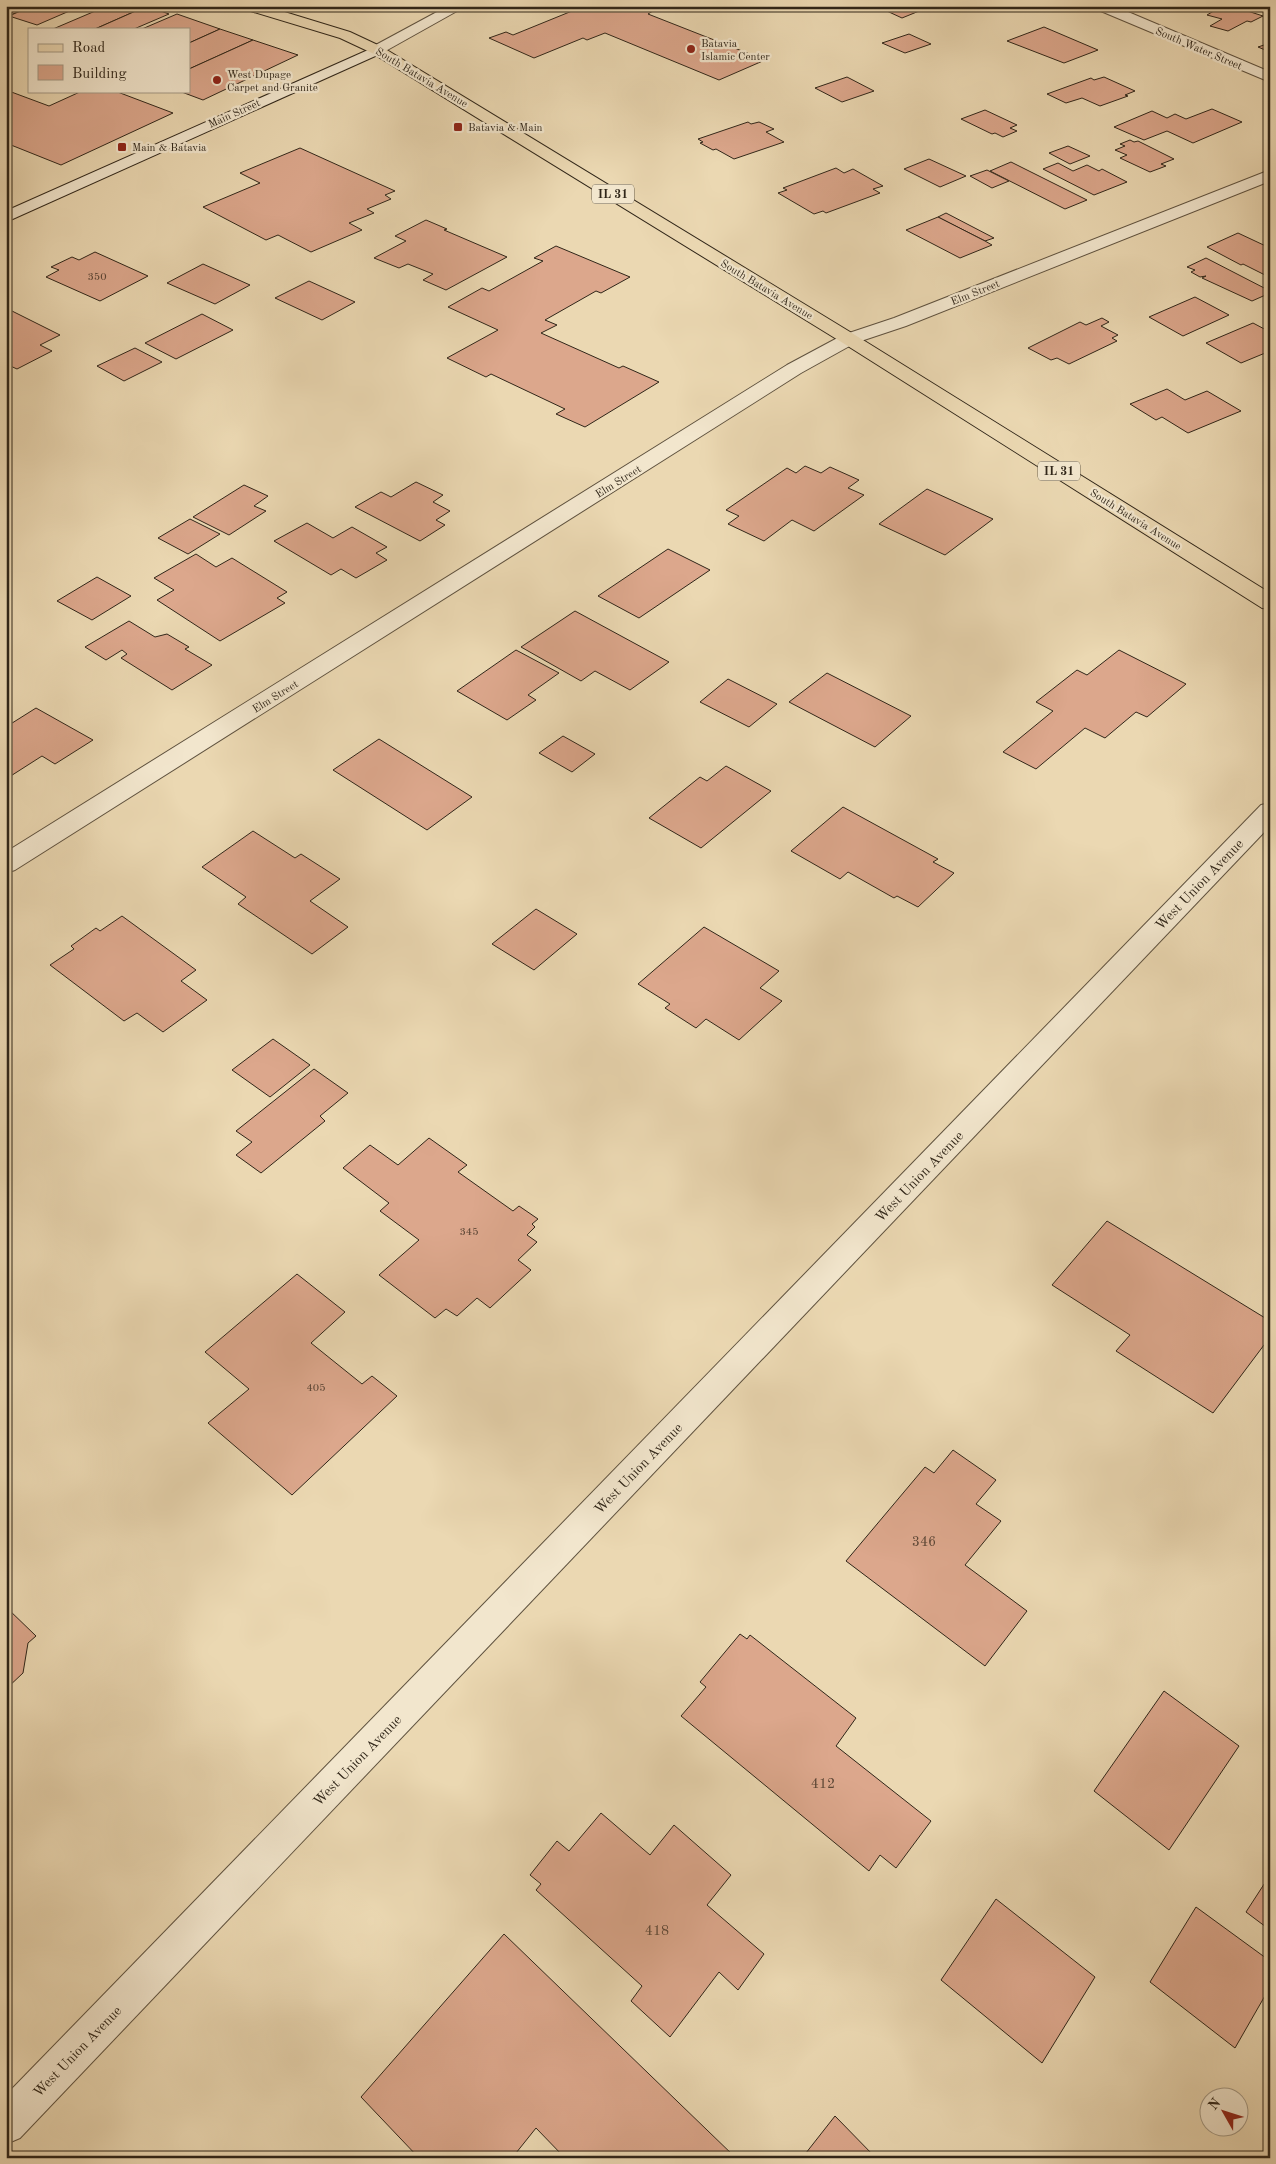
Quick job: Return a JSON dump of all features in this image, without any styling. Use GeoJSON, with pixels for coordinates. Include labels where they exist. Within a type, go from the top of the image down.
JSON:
{"type":"FeatureCollection","features":[{"type":"Feature","properties":{"kind":"main road","name":"South Batavia Avenue"},"geometry":{"type":"LineString","coordinates":[[250,6],[345,35],[377,50],[848,339],[1270,603]]}},
{"type":"Feature","properties":{"kind":"street","name":"Main Street"},"geometry":{"type":"LineString","coordinates":[[6,217],[377,50],[459,6]]}},
{"type":"Feature","properties":{"kind":"street","name":"South Water Street"},"geometry":{"type":"LineString","coordinates":[[1102,6],[1270,78]]}},
{"type":"Feature","properties":{"kind":"street","name":"Elm Street"},"geometry":{"type":"LineString","coordinates":[[6,864],[786,374],[848,339],[900,322],[1270,175]]}},
{"type":"Feature","properties":{"kind":"street","name":"West Union Avenue"},"geometry":{"type":"LineString","coordinates":[[6,2124],[1270,811]]}},
{"type":"Feature","properties":{"kind":"building"},"geometry":{"type":"Polygon","coordinates":[[[6,6],[32,6],[6,17],[6,6]]]}},
{"type":"Feature","properties":{"kind":"building"},"geometry":{"type":"Polygon","coordinates":[[[32,6],[81,6],[37,25],[9,16],[32,6]]]}},
{"type":"Feature","properties":{"kind":"building"},"geometry":{"type":"Polygon","coordinates":[[[107,6],[147,6],[97,28],[55,28],[107,6]]]}},
{"type":"Feature","properties":{"kind":"building"},"geometry":{"type":"Polygon","coordinates":[[[147,6],[169,14],[136,28],[97,28],[147,6]]]}},
{"type":"Feature","properties":{"kind":"building","name":"Batavia Islamic Center"},"geometry":{"type":"Polygon","coordinates":[[[561,6],[641,6],[653,11],[648,14],[765,60],[719,80],[605,33],[587,40],[583,38],[534,58],[489,38],[506,32],[513,35],[572,11],[561,6]]]}},
{"type":"Feature","properties":{"kind":"building"},"geometry":{"type":"Polygon","coordinates":[[[876,6],[938,6],[929,7],[902,18],[876,6]]]}},
{"type":"Feature","properties":{"kind":"building"},"geometry":{"type":"Polygon","coordinates":[[[1222,6],[1232,6],[1263,16],[1251,22],[1247,21],[1228,31],[1210,26],[1222,19],[1207,15],[1222,6]]]}},
{"type":"Feature","properties":{"kind":"building"},"geometry":{"type":"Polygon","coordinates":[[[177,14],[220,29],[190,43],[190,28],[144,28],[177,14]]]}},
{"type":"Feature","properties":{"kind":"building"},"geometry":{"type":"Polygon","coordinates":[[[1044,27],[1098,50],[1064,63],[1007,41],[1044,27]]]}},
{"type":"Feature","properties":{"kind":"building"},"geometry":{"type":"Polygon","coordinates":[[[220,29],[253,40],[190,69],[190,43],[220,29]]]}},
{"type":"Feature","properties":{"kind":"building"},"geometry":{"type":"Polygon","coordinates":[[[909,34],[931,44],[905,53],[882,43],[909,34]]]}},
{"type":"Feature","properties":{"kind":"building","name":"West Dupage Carpet and Granite"},"geometry":{"type":"Polygon","coordinates":[[[253,40],[298,55],[203,100],[182,92],[190,92],[190,69],[253,40]]]}},
{"type":"Feature","properties":{"kind":"building"},"geometry":{"type":"Polygon","coordinates":[[[1270,43],[1270,52],[1258,47],[1270,43]]]}},
{"type":"Feature","properties":{"kind":"building"},"geometry":{"type":"Polygon","coordinates":[[[847,77],[874,91],[842,102],[815,88],[847,77]]]}},
{"type":"Feature","properties":{"kind":"building"},"geometry":{"type":"Polygon","coordinates":[[[1104,77],[1135,91],[1125,95],[1128,96],[1100,106],[1082,98],[1066,103],[1047,94],[1091,78],[1094,80],[1104,77]]]}},
{"type":"Feature","properties":{"kind":"building"},"geometry":{"type":"Polygon","coordinates":[[[6,90],[49,106],[80,92],[118,92],[173,113],[61,165],[6,143],[6,90]]]}},
{"type":"Feature","properties":{"kind":"building"},"geometry":{"type":"Polygon","coordinates":[[[1212,109],[1242,122],[1193,143],[1167,131],[1144,140],[1114,127],[1152,111],[1167,118],[1175,114],[1186,119],[1212,109]]]}},
{"type":"Feature","properties":{"kind":"building"},"geometry":{"type":"Polygon","coordinates":[[[985,110],[1017,125],[1010,128],[1017,131],[1003,137],[995,133],[992,134],[961,119],[985,110]]]}},
{"type":"Feature","properties":{"kind":"building"},"geometry":{"type":"Polygon","coordinates":[[[748,122],[751,124],[759,122],[774,129],[766,132],[784,142],[734,159],[700,143],[703,142],[698,139],[748,122]]]}},
{"type":"Feature","properties":{"kind":"building"},"geometry":{"type":"Polygon","coordinates":[[[1130,140],[1138,141],[1174,159],[1161,164],[1166,166],[1150,172],[1120,158],[1127,155],[1115,150],[1125,146],[1120,144],[1130,140]]]}},
{"type":"Feature","properties":{"kind":"building"},"geometry":{"type":"Polygon","coordinates":[[[1068,146],[1090,156],[1070,164],[1049,153],[1068,146]]]}},
{"type":"Feature","properties":{"kind":"building"},"geometry":{"type":"Polygon","coordinates":[[[300,148],[395,191],[385,195],[391,199],[367,209],[374,213],[349,223],[362,230],[311,252],[278,235],[266,240],[203,207],[260,183],[240,173],[300,148]]]}},
{"type":"Feature","properties":{"kind":"building"},"geometry":{"type":"Polygon","coordinates":[[[929,159],[966,176],[940,187],[904,169],[929,159]]]}},
{"type":"Feature","properties":{"kind":"building"},"geometry":{"type":"Polygon","coordinates":[[[1011,162],[1087,200],[1065,209],[990,171],[1011,162]]]}},
{"type":"Feature","properties":{"kind":"building"},"geometry":{"type":"Polygon","coordinates":[[[1058,163],[1073,171],[1087,165],[1099,171],[1102,169],[1127,182],[1094,195],[1043,169],[1058,163]]]}},
{"type":"Feature","properties":{"kind":"building"},"geometry":{"type":"Polygon","coordinates":[[[836,168],[844,173],[853,169],[883,186],[873,189],[880,193],[826,213],[823,211],[814,214],[778,193],[787,190],[783,188],[836,168]]]}},
{"type":"Feature","properties":{"kind":"building"},"geometry":{"type":"Polygon","coordinates":[[[987,170],[1009,181],[992,188],[970,176],[987,170]]]}},
{"type":"Feature","properties":{"kind":"building"},"geometry":{"type":"Polygon","coordinates":[[[946,213],[994,238],[985,241],[938,217],[946,213]]]}},
{"type":"Feature","properties":{"kind":"building"},"geometry":{"type":"Polygon","coordinates":[[[938,217],[992,245],[960,258],[906,230],[938,217]]]}},
{"type":"Feature","properties":{"kind":"building"},"geometry":{"type":"Polygon","coordinates":[[[426,220],[447,229],[444,230],[507,257],[446,290],[423,280],[433,274],[408,264],[399,268],[374,258],[406,241],[395,236],[426,220]]]}},
{"type":"Feature","properties":{"kind":"building"},"geometry":{"type":"Polygon","coordinates":[[[1238,233],[1270,248],[1270,274],[1267,276],[1243,264],[1241,265],[1207,247],[1238,233]]]}},
{"type":"Feature","properties":{"kind":"building"},"geometry":{"type":"Polygon","coordinates":[[[556,246],[630,277],[601,293],[596,291],[545,320],[557,325],[541,333],[619,368],[623,366],[659,382],[585,427],[556,414],[565,409],[491,374],[486,377],[447,358],[498,330],[448,307],[482,288],[489,291],[543,261],[534,258],[556,246]]]}},
{"type":"Feature","properties":{"kind":"building"},"geometry":{"type":"Polygon","coordinates":[[[95,252],[148,276],[100,301],[46,277],[59,270],[51,267],[72,257],[79,260],[95,252]]]}},
{"type":"Feature","properties":{"kind":"building"},"geometry":{"type":"Polygon","coordinates":[[[1206,258],[1270,291],[1270,293],[1252,301],[1202,278],[1206,276],[1200,277],[1191,272],[1195,270],[1187,267],[1206,258]]]}},
{"type":"Feature","properties":{"kind":"building"},"geometry":{"type":"Polygon","coordinates":[[[203,264],[250,285],[215,304],[167,283],[203,264]]]}},
{"type":"Feature","properties":{"kind":"building"},"geometry":{"type":"Polygon","coordinates":[[[309,281],[355,302],[322,320],[275,298],[309,281]]]}},
{"type":"Feature","properties":{"kind":"building"},"geometry":{"type":"Polygon","coordinates":[[[1195,297],[1229,315],[1183,336],[1149,317],[1195,297]]]}},
{"type":"Feature","properties":{"kind":"building"},"geometry":{"type":"Polygon","coordinates":[[[8,309],[60,335],[40,345],[52,351],[17,369],[6,364],[6,310],[8,309]]]}},
{"type":"Feature","properties":{"kind":"building"},"geometry":{"type":"Polygon","coordinates":[[[202,314],[233,330],[176,359],[145,343],[202,314]]]}},
{"type":"Feature","properties":{"kind":"building"},"geometry":{"type":"Polygon","coordinates":[[[1102,318],[1109,322],[1101,326],[1118,335],[1112,338],[1117,341],[1069,364],[1057,358],[1051,360],[1028,348],[1080,322],[1086,325],[1102,318]]]}},
{"type":"Feature","properties":{"kind":"building"},"geometry":{"type":"Polygon","coordinates":[[[1253,323],[1270,332],[1270,351],[1241,363],[1206,343],[1253,323]]]}},
{"type":"Feature","properties":{"kind":"building"},"geometry":{"type":"Polygon","coordinates":[[[135,348],[162,362],[124,381],[97,366],[135,348]]]}},
{"type":"Feature","properties":{"kind":"building"},"geometry":{"type":"Polygon","coordinates":[[[1167,389],[1185,400],[1207,391],[1241,411],[1188,433],[1162,417],[1156,420],[1130,404],[1167,389]]]}},
{"type":"Feature","properties":{"kind":"building"},"geometry":{"type":"Polygon","coordinates":[[[805,466],[821,473],[830,467],[859,480],[848,488],[864,495],[814,531],[792,520],[764,541],[728,524],[739,516],[726,510],[787,468],[796,473],[805,466]]]}},
{"type":"Feature","properties":{"kind":"building"},"geometry":{"type":"Polygon","coordinates":[[[416,482],[443,495],[433,502],[450,511],[436,520],[445,525],[420,541],[355,507],[381,492],[391,497],[416,482]]]}},
{"type":"Feature","properties":{"kind":"building"},"geometry":{"type":"Polygon","coordinates":[[[244,485],[268,496],[254,506],[266,511],[229,535],[193,517],[244,485]]]}},
{"type":"Feature","properties":{"kind":"building"},"geometry":{"type":"Polygon","coordinates":[[[927,489],[993,519],[945,555],[879,524],[927,489]]]}},
{"type":"Feature","properties":{"kind":"building"},"geometry":{"type":"Polygon","coordinates":[[[190,519],[220,534],[188,554],[158,538],[190,519]]]}},
{"type":"Feature","properties":{"kind":"building"},"geometry":{"type":"Polygon","coordinates":[[[307,523],[333,538],[352,527],[387,547],[376,553],[387,560],[356,578],[341,569],[331,575],[274,541],[307,523]]]}},
{"type":"Feature","properties":{"kind":"building"},"geometry":{"type":"Polygon","coordinates":[[[668,549],[710,570],[639,618],[598,596],[668,549]]]}},
{"type":"Feature","properties":{"kind":"building"},"geometry":{"type":"Polygon","coordinates":[[[196,554],[216,567],[232,558],[287,592],[277,598],[285,603],[220,641],[157,600],[174,590],[154,578],[196,554]]]}},
{"type":"Feature","properties":{"kind":"building"},"geometry":{"type":"Polygon","coordinates":[[[97,577],[131,596],[92,620],[57,601],[97,577]]]}},
{"type":"Feature","properties":{"kind":"building"},"geometry":{"type":"Polygon","coordinates":[[[575,611],[669,662],[630,690],[595,671],[581,681],[521,647],[575,611]]]}},
{"type":"Feature","properties":{"kind":"building"},"geometry":{"type":"Polygon","coordinates":[[[129,621],[155,637],[167,634],[189,647],[185,649],[212,665],[172,690],[121,658],[127,654],[122,650],[106,660],[85,647],[129,621]]]}},
{"type":"Feature","properties":{"kind":"building"},"geometry":{"type":"Polygon","coordinates":[[[516,650],[559,673],[528,695],[536,700],[507,720],[457,691],[516,650]]]}},
{"type":"Feature","properties":{"kind":"building"},"geometry":{"type":"Polygon","coordinates":[[[1119,650],[1186,684],[1147,717],[1136,712],[1105,738],[1085,728],[1036,769],[1003,752],[1053,711],[1036,702],[1077,670],[1087,675],[1119,650]]]}},
{"type":"Feature","properties":{"kind":"building"},"geometry":{"type":"Polygon","coordinates":[[[827,673],[911,716],[875,747],[789,702],[827,673]]]}},
{"type":"Feature","properties":{"kind":"building"},"geometry":{"type":"Polygon","coordinates":[[[728,679],[777,704],[749,727],[700,702],[728,679]]]}},
{"type":"Feature","properties":{"kind":"building"},"geometry":{"type":"Polygon","coordinates":[[[36,708],[93,740],[55,764],[42,756],[6,779],[6,723],[9,725],[36,708]]]}},
{"type":"Feature","properties":{"kind":"building"},"geometry":{"type":"Polygon","coordinates":[[[563,736],[595,754],[572,772],[539,753],[563,736]]]}},
{"type":"Feature","properties":{"kind":"building"},"geometry":{"type":"Polygon","coordinates":[[[379,739],[472,797],[427,830],[333,770],[379,739]]]}},
{"type":"Feature","properties":{"kind":"building"},"geometry":{"type":"Polygon","coordinates":[[[726,766],[771,791],[701,848],[649,818],[700,777],[707,781],[726,766]]]}},
{"type":"Feature","properties":{"kind":"building"},"geometry":{"type":"Polygon","coordinates":[[[843,807],[938,859],[933,862],[954,873],[918,907],[897,896],[894,898],[848,872],[840,879],[791,851],[843,807]]]}},
{"type":"Feature","properties":{"kind":"building"},"geometry":{"type":"Polygon","coordinates":[[[253,831],[295,858],[301,854],[340,879],[310,901],[348,927],[312,954],[238,904],[246,897],[202,867],[253,831]]]}},
{"type":"Feature","properties":{"kind":"building"},"geometry":{"type":"Polygon","coordinates":[[[536,909],[577,934],[534,970],[492,944],[536,909]]]}},
{"type":"Feature","properties":{"kind":"building"},"geometry":{"type":"Polygon","coordinates":[[[122,916],[196,970],[181,981],[207,1000],[163,1032],[137,1013],[124,1021],[50,965],[74,949],[71,946],[96,928],[100,931],[122,916]]]}},
{"type":"Feature","properties":{"kind":"building"},"geometry":{"type":"Polygon","coordinates":[[[704,927],[779,971],[760,988],[782,1001],[739,1040],[706,1019],[696,1028],[665,1008],[670,1004],[638,984],[704,927]]]}},
{"type":"Feature","properties":{"kind":"building"},"geometry":{"type":"Polygon","coordinates":[[[273,1039],[310,1065],[270,1097],[232,1070],[273,1039]]]}},
{"type":"Feature","properties":{"kind":"building"},"geometry":{"type":"Polygon","coordinates":[[[314,1069],[348,1093],[320,1116],[325,1121],[261,1173],[236,1155],[252,1142],[236,1131],[314,1069]]]}},
{"type":"Feature","properties":{"kind":"building"},"geometry":{"type":"Polygon","coordinates":[[[429,1138],[467,1165],[458,1172],[513,1211],[519,1206],[538,1219],[532,1224],[535,1227],[527,1235],[537,1242],[518,1260],[531,1270],[490,1308],[477,1298],[457,1316],[446,1309],[435,1318],[379,1275],[419,1240],[380,1211],[389,1203],[343,1168],[370,1145],[398,1165],[429,1138]]]}},
{"type":"Feature","properties":{"kind":"building"},"geometry":{"type":"Polygon","coordinates":[[[1107,1221],[1270,1321],[1270,1337],[1213,1413],[1116,1351],[1130,1335],[1052,1285],[1107,1221]]]}},
{"type":"Feature","properties":{"kind":"building"},"geometry":{"type":"Polygon","coordinates":[[[297,1274],[345,1312],[311,1343],[362,1384],[372,1376],[397,1396],[292,1495],[208,1423],[249,1389],[205,1352],[297,1274]]]}},
{"type":"Feature","properties":{"kind":"building"},"geometry":{"type":"Polygon","coordinates":[[[953,1450],[996,1480],[976,1504],[1001,1521],[965,1565],[1027,1611],[985,1666],[846,1561],[925,1467],[934,1473],[953,1450]]]}},
{"type":"Feature","properties":{"kind":"building"},"geometry":{"type":"Polygon","coordinates":[[[6,1607],[36,1636],[28,1643],[23,1673],[6,1689],[6,1607]]]}},
{"type":"Feature","properties":{"kind":"building"},"geometry":{"type":"Polygon","coordinates":[[[740,1634],[747,1639],[750,1635],[856,1718],[836,1746],[931,1821],[896,1868],[880,1855],[869,1871],[681,1716],[706,1687],[700,1682],[740,1634]]]}},
{"type":"Feature","properties":{"kind":"building"},"geometry":{"type":"Polygon","coordinates":[[[1164,1691],[1239,1746],[1169,1850],[1094,1791],[1164,1691]]]}},
{"type":"Feature","properties":{"kind":"building"},"geometry":{"type":"Polygon","coordinates":[[[601,1813],[650,1855],[674,1825],[731,1875],[707,1905],[764,1954],[738,1990],[719,1972],[670,2037],[631,2001],[642,1986],[536,1890],[541,1884],[530,1875],[557,1841],[569,1851],[601,1813]]]}},
{"type":"Feature","properties":{"kind":"building"},"geometry":{"type":"Polygon","coordinates":[[[1270,1875],[1270,1930],[1246,1912],[1270,1875]]]}},
{"type":"Feature","properties":{"kind":"building"},"geometry":{"type":"Polygon","coordinates":[[[996,1899],[1095,1977],[1042,2063],[941,1980],[996,1899]]]}},
{"type":"Feature","properties":{"kind":"building"},"geometry":{"type":"Polygon","coordinates":[[[1196,1907],[1270,1961],[1270,1987],[1235,2048],[1150,1982],[1196,1907]]]}},
{"type":"Feature","properties":{"kind":"building"},"geometry":{"type":"Polygon","coordinates":[[[504,1934],[736,2158],[565,2158],[536,2128],[512,2158],[419,2158],[361,2097],[504,1934]]]}},
{"type":"Feature","properties":{"kind":"building"},"geometry":{"type":"Polygon","coordinates":[[[835,2116],[876,2158],[802,2158],[835,2116]]]}},
{"type":"Feature","properties":{"kind":"place","name":"Batavia Islamic Center"},"geometry":{"type":"Point","coordinates":[691,49]}},
{"type":"Feature","properties":{"kind":"place","name":"West Dupage Carpet and Granite"},"geometry":{"type":"Point","coordinates":[217,80]}},
{"type":"Feature","properties":{"kind":"place","name":"Batavia & Main"},"geometry":{"type":"Point","coordinates":[458,127]}},
{"type":"Feature","properties":{"kind":"place","name":"Main & Batavia"},"geometry":{"type":"Point","coordinates":[122,147]}}]}
